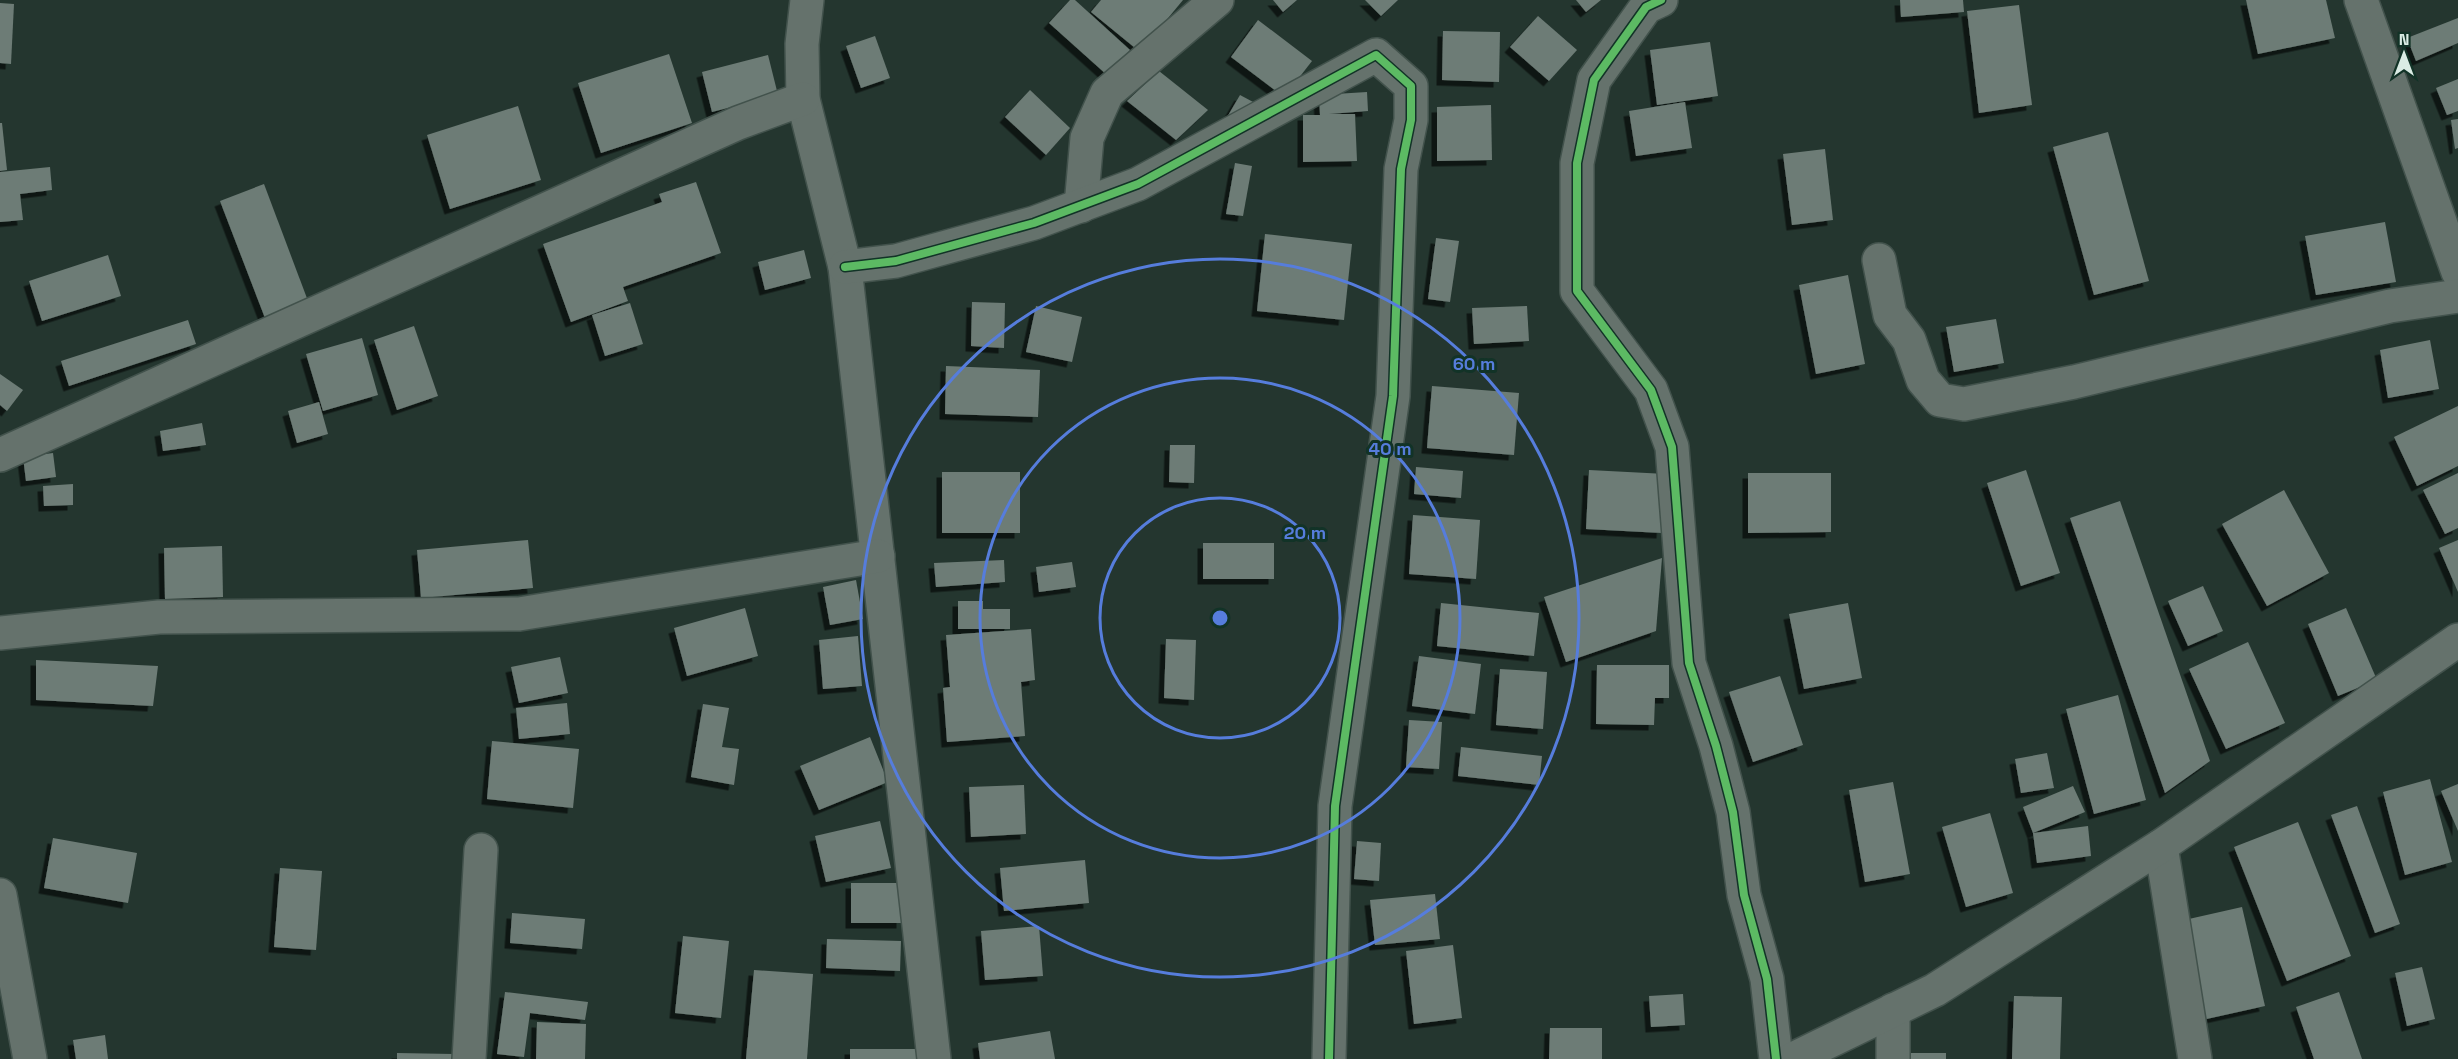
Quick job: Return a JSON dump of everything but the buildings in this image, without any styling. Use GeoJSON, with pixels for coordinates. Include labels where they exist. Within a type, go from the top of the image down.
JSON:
{"type":"FeatureCollection","features":[{"type":"Feature","properties":{"kind":"street"},"geometry":{"type":"LineString","coordinates":[[807,0],[802,44],[803,99],[845,267],[934,1059]]}},
{"type":"Feature","properties":{"kind":"street"},"geometry":{"type":"LineString","coordinates":[[1080,206],[1087,138],[1107,93],[1217,0]]}},
{"type":"Feature","properties":{"kind":"street"},"geometry":{"type":"LineString","coordinates":[[1661,0],[1646,7],[1593,80],[1577,163],[1577,291],[1652,390],[1672,447],[1689,663],[1716,746],[1733,812],[1744,895],[1767,979],[1776,1059]]}},
{"type":"Feature","properties":{"kind":"street"},"geometry":{"type":"LineString","coordinates":[[2361,0],[2458,272]]}},
{"type":"Feature","properties":{"kind":"street"},"geometry":{"type":"LineString","coordinates":[[845,267],[896,261],[1034,223],[1138,184],[1376,55],[1411,86],[1411,120],[1401,168],[1393,396],[1335,806],[1329,1059]]}},
{"type":"Feature","properties":{"kind":"street"},"geometry":{"type":"LineString","coordinates":[[0,455],[738,123],[803,99]]}},
{"type":"Feature","properties":{"kind":"street"},"geometry":{"type":"LineString","coordinates":[[1879,260],[1890,315],[1909,340],[1923,380],[1940,400],[1964,404],[2074,382],[2390,306],[2458,296]]}},
{"type":"Feature","properties":{"kind":"street"},"geometry":{"type":"LineString","coordinates":[[0,633],[159,617],[519,614],[878,556]]}},
{"type":"Feature","properties":{"kind":"street"},"geometry":{"type":"LineString","coordinates":[[1793,1059],[1935,990],[2161,846],[2458,640]]}},
{"type":"Feature","properties":{"kind":"street"},"geometry":{"type":"LineString","coordinates":[[2161,846],[2195,1059]]}},
{"type":"Feature","properties":{"kind":"street"},"geometry":{"type":"LineString","coordinates":[[469,1059],[481,850]]}},
{"type":"Feature","properties":{"kind":"street"},"geometry":{"type":"LineString","coordinates":[[0,895],[30,1059]]}},
{"type":"Feature","properties":{"kind":"street"},"geometry":{"type":"LineString","coordinates":[[1893,1010],[1893,1059]]}},
{"type":"Feature","properties":{"kind":"cycle path"},"geometry":{"type":"LineString","coordinates":[[1661,0],[1646,7],[1594,80],[1577,163],[1577,291],[1651,390],[1672,447],[1689,663],[1716,746],[1733,812],[1744,895],[1767,979],[1776,1059]]}},
{"type":"Feature","properties":{"kind":"cycle path"},"geometry":{"type":"LineString","coordinates":[[845,267],[896,261],[1034,223],[1138,184],[1376,55],[1411,86],[1411,120],[1401,169],[1393,396],[1335,806],[1329,1059]]}}]}
